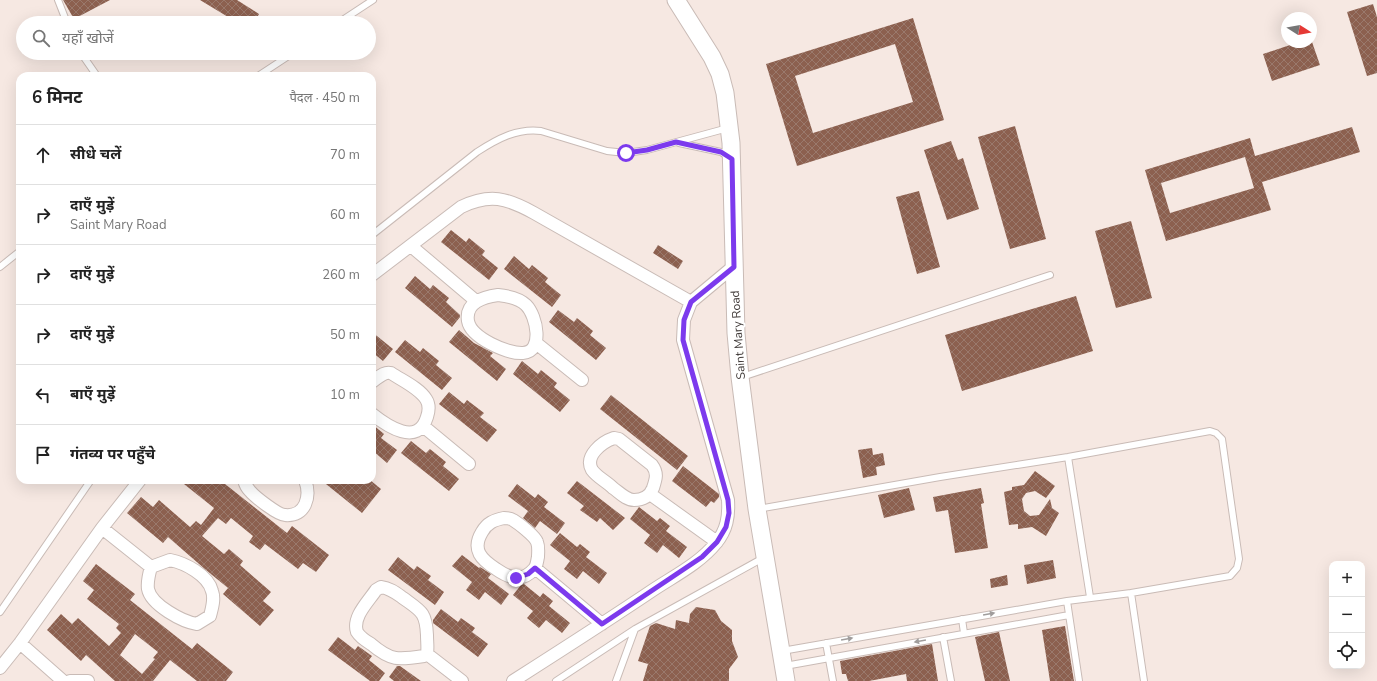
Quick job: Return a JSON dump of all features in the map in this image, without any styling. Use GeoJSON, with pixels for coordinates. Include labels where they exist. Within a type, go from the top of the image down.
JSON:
{"type":"FeatureCollection","features":[{"type":"Feature","properties":{"kind":"street","name":"Saint Mary Road"},"geometry":{"type":"LineString","coordinates":[[676,0],[708,51],[720,74],[725,93],[730,128],[732,159],[736,333],[740,377],[764,557],[784,666]]}},
{"type":"Feature","properties":{"kind":"street"},"geometry":{"type":"LineString","coordinates":[[376,272],[461,207],[472,201],[483,198],[505,199],[518,204],[691,302]]}},
{"type":"Feature","properties":{"kind":"street"},"geometry":{"type":"LineString","coordinates":[[411,246],[476,301]]}},
{"type":"Feature","properties":{"kind":"street"},"geometry":{"type":"LineString","coordinates":[[513,681],[702,557],[717,542],[726,527],[729,513],[728,500],[683,340],[684,320],[691,302],[734,267]]}},
{"type":"Feature","properties":{"kind":"street"},"geometry":{"type":"LineString","coordinates":[[498,295],[513,298],[525,304],[532,312],[535,319],[536,343],[531,350],[525,354],[510,352],[486,341],[474,331],[468,321],[469,310],[476,301],[487,296],[498,295]]}},
{"type":"Feature","properties":{"kind":"street"},"geometry":{"type":"LineString","coordinates":[[536,343],[582,380]]}},
{"type":"Feature","properties":{"kind":"street"},"geometry":{"type":"LineString","coordinates":[[376,379],[387,372],[391,373],[419,391],[429,406],[423,426],[416,432],[405,432],[391,428],[376,417]]}},
{"type":"Feature","properties":{"kind":"street"},"geometry":{"type":"LineString","coordinates":[[423,426],[469,464]]}},
{"type":"Feature","properties":{"kind":"street"},"geometry":{"type":"LineString","coordinates":[[614,438],[619,439],[652,465],[656,470],[656,478],[650,494],[642,499],[633,501],[625,497],[597,475],[591,468],[591,457],[596,448],[608,440],[614,438]]}},
{"type":"Feature","properties":{"kind":"street"},"geometry":{"type":"LineString","coordinates":[[0,668],[20,643],[102,528],[137,484]]}},
{"type":"Feature","properties":{"kind":"street"},"geometry":{"type":"LineString","coordinates":[[245,484],[250,492],[276,512],[284,516],[295,514],[303,509],[308,493],[306,484]]}},
{"type":"Feature","properties":{"kind":"street"},"geometry":{"type":"LineString","coordinates":[[650,494],[717,542]]}},
{"type":"Feature","properties":{"kind":"street"},"geometry":{"type":"LineString","coordinates":[[504,518],[512,519],[537,541],[538,557],[535,568],[523,577],[511,578],[484,561],[477,547],[479,538],[485,528],[490,523],[504,518]]}},
{"type":"Feature","properties":{"kind":"street"},"geometry":{"type":"LineString","coordinates":[[102,528],[151,567]]}},
{"type":"Feature","properties":{"kind":"street"},"geometry":{"type":"LineString","coordinates":[[170,560],[177,561],[193,569],[202,577],[212,590],[213,600],[210,616],[197,624],[183,621],[166,610],[152,597],[148,590],[148,580],[151,567],[170,560]]}},
{"type":"Feature","properties":{"kind":"street"},"geometry":{"type":"LineString","coordinates":[[535,568],[602,624]]}},
{"type":"Feature","properties":{"kind":"street"},"geometry":{"type":"LineString","coordinates":[[381,587],[390,589],[420,610],[426,623],[426,654],[419,657],[397,659],[391,658],[359,635],[355,627],[357,618],[376,590],[381,587]]}},
{"type":"Feature","properties":{"kind":"street"},"geometry":{"type":"LineString","coordinates":[[20,643],[63,681]]}},
{"type":"Feature","properties":{"kind":"street"},"geometry":{"type":"LineString","coordinates":[[426,654],[462,681]]}},
{"type":"Feature","properties":{"kind":"street"},"geometry":{"type":"LineString","coordinates":[[70,681],[88,681]]}},
{"type":"Feature","properties":{"kind":"lane"},"geometry":{"type":"LineString","coordinates":[[58,0],[64,16]]}},
{"type":"Feature","properties":{"kind":"lane"},"geometry":{"type":"LineString","coordinates":[[349,16],[373,0]]}},
{"type":"Feature","properties":{"kind":"lane"},"geometry":{"type":"LineString","coordinates":[[86,60],[94,72]]}},
{"type":"Feature","properties":{"kind":"lane"},"geometry":{"type":"LineString","coordinates":[[264,72],[282,60]]}},
{"type":"Feature","properties":{"kind":"lane"},"geometry":{"type":"LineString","coordinates":[[376,232],[477,152],[495,140],[518,132],[529,130],[541,131],[607,151],[626,153],[647,150],[730,128]]}},
{"type":"Feature","properties":{"kind":"lane"},"geometry":{"type":"LineString","coordinates":[[676,142],[721,152],[732,159]]}},
{"type":"Feature","properties":{"kind":"lane"},"geometry":{"type":"LineString","coordinates":[[0,266],[16,254]]}},
{"type":"Feature","properties":{"kind":"lane"},"geometry":{"type":"LineString","coordinates":[[740,377],[1050,275]]}},
{"type":"Feature","properties":{"kind":"lane"},"geometry":{"type":"LineString","coordinates":[[757,510],[940,477],[1068,458],[1210,431],[1216,433],[1222,439],[1238,559],[1237,568],[1230,576],[1131,593],[1090,597],[826,643],[784,666]]}},
{"type":"Feature","properties":{"kind":"lane"},"geometry":{"type":"LineString","coordinates":[[1068,458],[1090,597]]}},
{"type":"Feature","properties":{"kind":"lane"},"geometry":{"type":"LineString","coordinates":[[0,612],[88,484]]}},
{"type":"Feature","properties":{"kind":"lane"},"geometry":{"type":"LineString","coordinates":[[556,681],[564,679],[635,629],[764,557]]}},
{"type":"Feature","properties":{"kind":"lane"},"geometry":{"type":"LineString","coordinates":[[1131,593],[1144,681]]}},
{"type":"Feature","properties":{"kind":"lane"},"geometry":{"type":"LineString","coordinates":[[1067,601],[1079,681]]}},
{"type":"Feature","properties":{"kind":"lane"},"geometry":{"type":"LineString","coordinates":[[784,666],[1069,615]]}},
{"type":"Feature","properties":{"kind":"lane"},"geometry":{"type":"LineString","coordinates":[[962,619],[964,633]]}},
{"type":"Feature","properties":{"kind":"lane"},"geometry":{"type":"LineString","coordinates":[[616,681],[635,629]]}},
{"type":"Feature","properties":{"kind":"lane"},"geometry":{"type":"LineString","coordinates":[[943,637],[951,681]]}},
{"type":"Feature","properties":{"kind":"lane"},"geometry":{"type":"LineString","coordinates":[[826,643],[833,681]]}},
{"type":"Feature","properties":{"kind":"building"},"geometry":{"type":"Polygon","coordinates":[[[63,0],[110,0],[80,16],[72,16],[63,0]]]}},
{"type":"Feature","properties":{"kind":"building"},"geometry":{"type":"Polygon","coordinates":[[[200,0],[237,0],[259,14],[258,16],[226,16],[200,0]]]}},
{"type":"Feature","properties":{"kind":"building"},"geometry":{"type":"Polygon","coordinates":[[[1373,4],[1377,17],[1377,73],[1367,76],[1347,12],[1373,4]]]}},
{"type":"Feature","properties":{"kind":"building"},"geometry":{"type":"Polygon","coordinates":[[[913,18],[944,120],[797,166],[766,64],[913,18]],[[895,44],[795,76],[813,133],[913,102],[895,44]]]}},
{"type":"Feature","properties":{"kind":"building"},"geometry":{"type":"Polygon","coordinates":[[[1281,48],[1314,48],[1320,65],[1272,81],[1263,54],[1281,48]]]}},
{"type":"Feature","properties":{"kind":"building"},"geometry":{"type":"Polygon","coordinates":[[[1015,126],[1046,239],[1010,249],[978,137],[1015,126]]]}},
{"type":"Feature","properties":{"kind":"building"},"geometry":{"type":"Polygon","coordinates":[[[1352,127],[1360,152],[1262,182],[1271,210],[1166,241],[1145,170],[1250,138],[1255,156],[1352,127]],[[1245,157],[1161,183],[1170,213],[1254,188],[1245,157]]]}},
{"type":"Feature","properties":{"kind":"building"},"geometry":{"type":"Polygon","coordinates":[[[951,141],[958,160],[963,158],[979,209],[947,220],[924,150],[951,141]]]}},
{"type":"Feature","properties":{"kind":"building"},"geometry":{"type":"Polygon","coordinates":[[[919,191],[940,267],[917,274],[896,197],[919,191]]]}},
{"type":"Feature","properties":{"kind":"building"},"geometry":{"type":"Polygon","coordinates":[[[1131,221],[1152,298],[1116,308],[1095,231],[1131,221]]]}},
{"type":"Feature","properties":{"kind":"building"},"geometry":{"type":"Polygon","coordinates":[[[451,230],[466,242],[469,238],[485,251],[482,255],[498,268],[489,280],[441,242],[451,230]]]}},
{"type":"Feature","properties":{"kind":"building"},"geometry":{"type":"Polygon","coordinates":[[[658,245],[683,261],[678,269],[653,253],[658,245]]]}},
{"type":"Feature","properties":{"kind":"building"},"geometry":{"type":"Polygon","coordinates":[[[514,256],[529,269],[532,265],[548,278],[545,282],[561,295],[552,307],[504,269],[514,256]]]}},
{"type":"Feature","properties":{"kind":"building"},"geometry":{"type":"Polygon","coordinates":[[[415,276],[430,289],[433,285],[449,298],[446,302],[460,315],[452,327],[405,288],[415,276]]]}},
{"type":"Feature","properties":{"kind":"building"},"geometry":{"type":"Polygon","coordinates":[[[1076,296],[1093,351],[962,391],[945,335],[1076,296]]]}},
{"type":"Feature","properties":{"kind":"building"},"geometry":{"type":"Polygon","coordinates":[[[558,310],[574,322],[577,318],[593,331],[590,335],[606,348],[596,360],[549,322],[558,310]]]}},
{"type":"Feature","properties":{"kind":"building"},"geometry":{"type":"Polygon","coordinates":[[[459,330],[474,343],[493,353],[490,356],[506,369],[497,381],[449,342],[459,330]]]}},
{"type":"Feature","properties":{"kind":"building"},"geometry":{"type":"Polygon","coordinates":[[[376,335],[393,349],[383,361],[376,355],[376,335]]]}},
{"type":"Feature","properties":{"kind":"building"},"geometry":{"type":"Polygon","coordinates":[[[405,340],[420,352],[423,348],[439,361],[436,365],[452,378],[442,390],[395,352],[405,340]]]}},
{"type":"Feature","properties":{"kind":"building"},"geometry":{"type":"Polygon","coordinates":[[[522,361],[538,374],[541,370],[557,383],[554,387],[570,400],[560,412],[513,374],[522,361]]]}},
{"type":"Feature","properties":{"kind":"building"},"geometry":{"type":"Polygon","coordinates":[[[449,392],[464,404],[467,400],[484,413],[480,417],[497,430],[487,442],[439,404],[449,392]]]}},
{"type":"Feature","properties":{"kind":"building"},"geometry":{"type":"Polygon","coordinates":[[[611,395],[688,456],[677,470],[600,409],[611,395]]]}},
{"type":"Feature","properties":{"kind":"building"},"geometry":{"type":"Polygon","coordinates":[[[376,427],[384,434],[381,438],[397,450],[387,463],[376,453],[376,427]]]}},
{"type":"Feature","properties":{"kind":"building"},"geometry":{"type":"Polygon","coordinates":[[[411,441],[426,453],[430,449],[446,462],[443,466],[459,479],[449,491],[401,453],[411,441]]]}},
{"type":"Feature","properties":{"kind":"building"},"geometry":{"type":"Polygon","coordinates":[[[872,448],[873,455],[883,453],[885,465],[876,467],[877,475],[863,478],[858,450],[872,448]]]}},
{"type":"Feature","properties":{"kind":"building"},"geometry":{"type":"Polygon","coordinates":[[[683,466],[719,494],[719,497],[714,503],[711,501],[706,507],[672,481],[683,466]]]}},
{"type":"Feature","properties":{"kind":"building"},"geometry":{"type":"Polygon","coordinates":[[[1035,471],[1055,486],[1046,498],[1035,491],[1026,493],[1022,499],[1024,511],[1030,516],[1039,515],[1050,499],[1052,508],[1059,513],[1046,536],[1032,527],[1018,529],[1018,524],[1009,525],[1004,492],[1012,490],[1012,487],[1024,485],[1035,471]]]}},
{"type":"Feature","properties":{"kind":"building"},"geometry":{"type":"Polygon","coordinates":[[[577,481],[625,518],[613,530],[600,518],[597,522],[580,510],[584,506],[567,493],[577,481]]]}},
{"type":"Feature","properties":{"kind":"building"},"geometry":{"type":"Polygon","coordinates":[[[184,484],[225,484],[287,533],[292,526],[329,555],[316,572],[303,563],[298,569],[265,544],[260,550],[249,542],[253,536],[231,518],[226,524],[218,518],[202,536],[224,554],[229,549],[243,561],[240,565],[271,592],[263,601],[274,610],[260,626],[223,594],[228,588],[168,537],[163,543],[127,513],[141,497],[153,507],[159,500],[190,527],[196,521],[201,525],[214,508],[184,484]]]}},
{"type":"Feature","properties":{"kind":"building"},"geometry":{"type":"Polygon","coordinates":[[[326,484],[375,484],[381,489],[362,513],[326,484]]]}},
{"type":"Feature","properties":{"kind":"building"},"geometry":{"type":"Polygon","coordinates":[[[517,484],[535,498],[538,494],[548,502],[544,507],[565,523],[557,534],[540,521],[535,528],[523,518],[528,511],[508,496],[517,484]]]}},
{"type":"Feature","properties":{"kind":"building"},"geometry":{"type":"Polygon","coordinates":[[[909,488],[915,510],[884,518],[878,495],[909,488]]]}},
{"type":"Feature","properties":{"kind":"building"},"geometry":{"type":"Polygon","coordinates":[[[981,488],[984,503],[981,504],[988,548],[955,553],[948,510],[936,512],[933,497],[981,488]]]}},
{"type":"Feature","properties":{"kind":"building"},"geometry":{"type":"Polygon","coordinates":[[[639,507],[657,521],[660,518],[670,526],[666,531],[687,547],[679,558],[663,545],[657,553],[644,543],[650,535],[630,519],[639,507]]]}},
{"type":"Feature","properties":{"kind":"building"},"geometry":{"type":"Polygon","coordinates":[[[560,533],[577,547],[580,544],[590,552],[586,557],[607,573],[599,584],[583,571],[577,579],[564,569],[570,561],[550,545],[560,533]]]}},
{"type":"Feature","properties":{"kind":"building"},"geometry":{"type":"Polygon","coordinates":[[[462,555],[479,568],[480,567],[491,574],[488,578],[509,594],[501,605],[485,592],[479,600],[466,590],[472,582],[452,566],[462,555]]]}},
{"type":"Feature","properties":{"kind":"building"},"geometry":{"type":"Polygon","coordinates":[[[398,557],[414,570],[417,566],[431,576],[428,580],[444,592],[435,605],[388,570],[398,557]]]}},
{"type":"Feature","properties":{"kind":"building"},"geometry":{"type":"Polygon","coordinates":[[[1053,560],[1056,578],[1027,584],[1024,565],[1053,560]]]}},
{"type":"Feature","properties":{"kind":"building"},"geometry":{"type":"Polygon","coordinates":[[[96,564],[135,594],[130,600],[192,649],[197,643],[233,672],[226,681],[197,681],[170,660],[153,681],[115,681],[86,655],[81,661],[47,630],[61,614],[72,624],[78,618],[109,646],[121,633],[116,628],[119,624],[87,599],[94,590],[83,581],[96,564]],[[135,634],[120,655],[142,674],[155,659],[153,658],[158,652],[135,634]]]}},
{"type":"Feature","properties":{"kind":"building"},"geometry":{"type":"Polygon","coordinates":[[[1007,575],[1008,585],[991,588],[990,579],[1007,575]]]}},
{"type":"Feature","properties":{"kind":"building"},"geometry":{"type":"Polygon","coordinates":[[[524,584],[540,597],[543,593],[553,601],[549,606],[570,623],[562,633],[546,620],[539,628],[527,618],[533,611],[513,595],[521,585],[524,584]]]}},
{"type":"Feature","properties":{"kind":"building"},"geometry":{"type":"Polygon","coordinates":[[[696,607],[715,610],[721,621],[732,630],[732,641],[738,657],[729,669],[729,681],[643,681],[648,664],[638,661],[650,626],[656,623],[675,629],[676,620],[689,623],[690,614],[696,607]]]}},
{"type":"Feature","properties":{"kind":"building"},"geometry":{"type":"Polygon","coordinates":[[[441,609],[458,622],[461,618],[475,628],[472,632],[488,644],[478,657],[433,623],[433,620],[441,609]]]}},
{"type":"Feature","properties":{"kind":"building"},"geometry":{"type":"Polygon","coordinates":[[[1065,626],[1074,681],[1050,681],[1042,630],[1065,626]]]}},
{"type":"Feature","properties":{"kind":"building"},"geometry":{"type":"Polygon","coordinates":[[[999,632],[1010,681],[985,681],[975,637],[999,632]]]}},
{"type":"Feature","properties":{"kind":"building"},"geometry":{"type":"Polygon","coordinates":[[[338,637],[355,650],[358,646],[372,656],[369,660],[385,673],[379,681],[370,681],[328,650],[338,637]]]}},
{"type":"Feature","properties":{"kind":"building"},"geometry":{"type":"Polygon","coordinates":[[[932,644],[938,681],[907,681],[906,674],[869,681],[848,681],[846,674],[842,674],[840,661],[932,644]]]}},
{"type":"Feature","properties":{"kind":"building"},"geometry":{"type":"Polygon","coordinates":[[[397,666],[400,666],[421,681],[394,681],[389,677],[397,666]]]}},
{"type":"Feature","properties":{"kind":"route"},"geometry":{"type":"LineString","coordinates":[[516,578],[523,577],[535,568],[602,624],[702,557],[717,542],[726,527],[729,513],[728,500],[683,340],[684,320],[691,302],[734,267],[732,159],[721,152],[676,142],[647,150],[626,153]]}}]}
